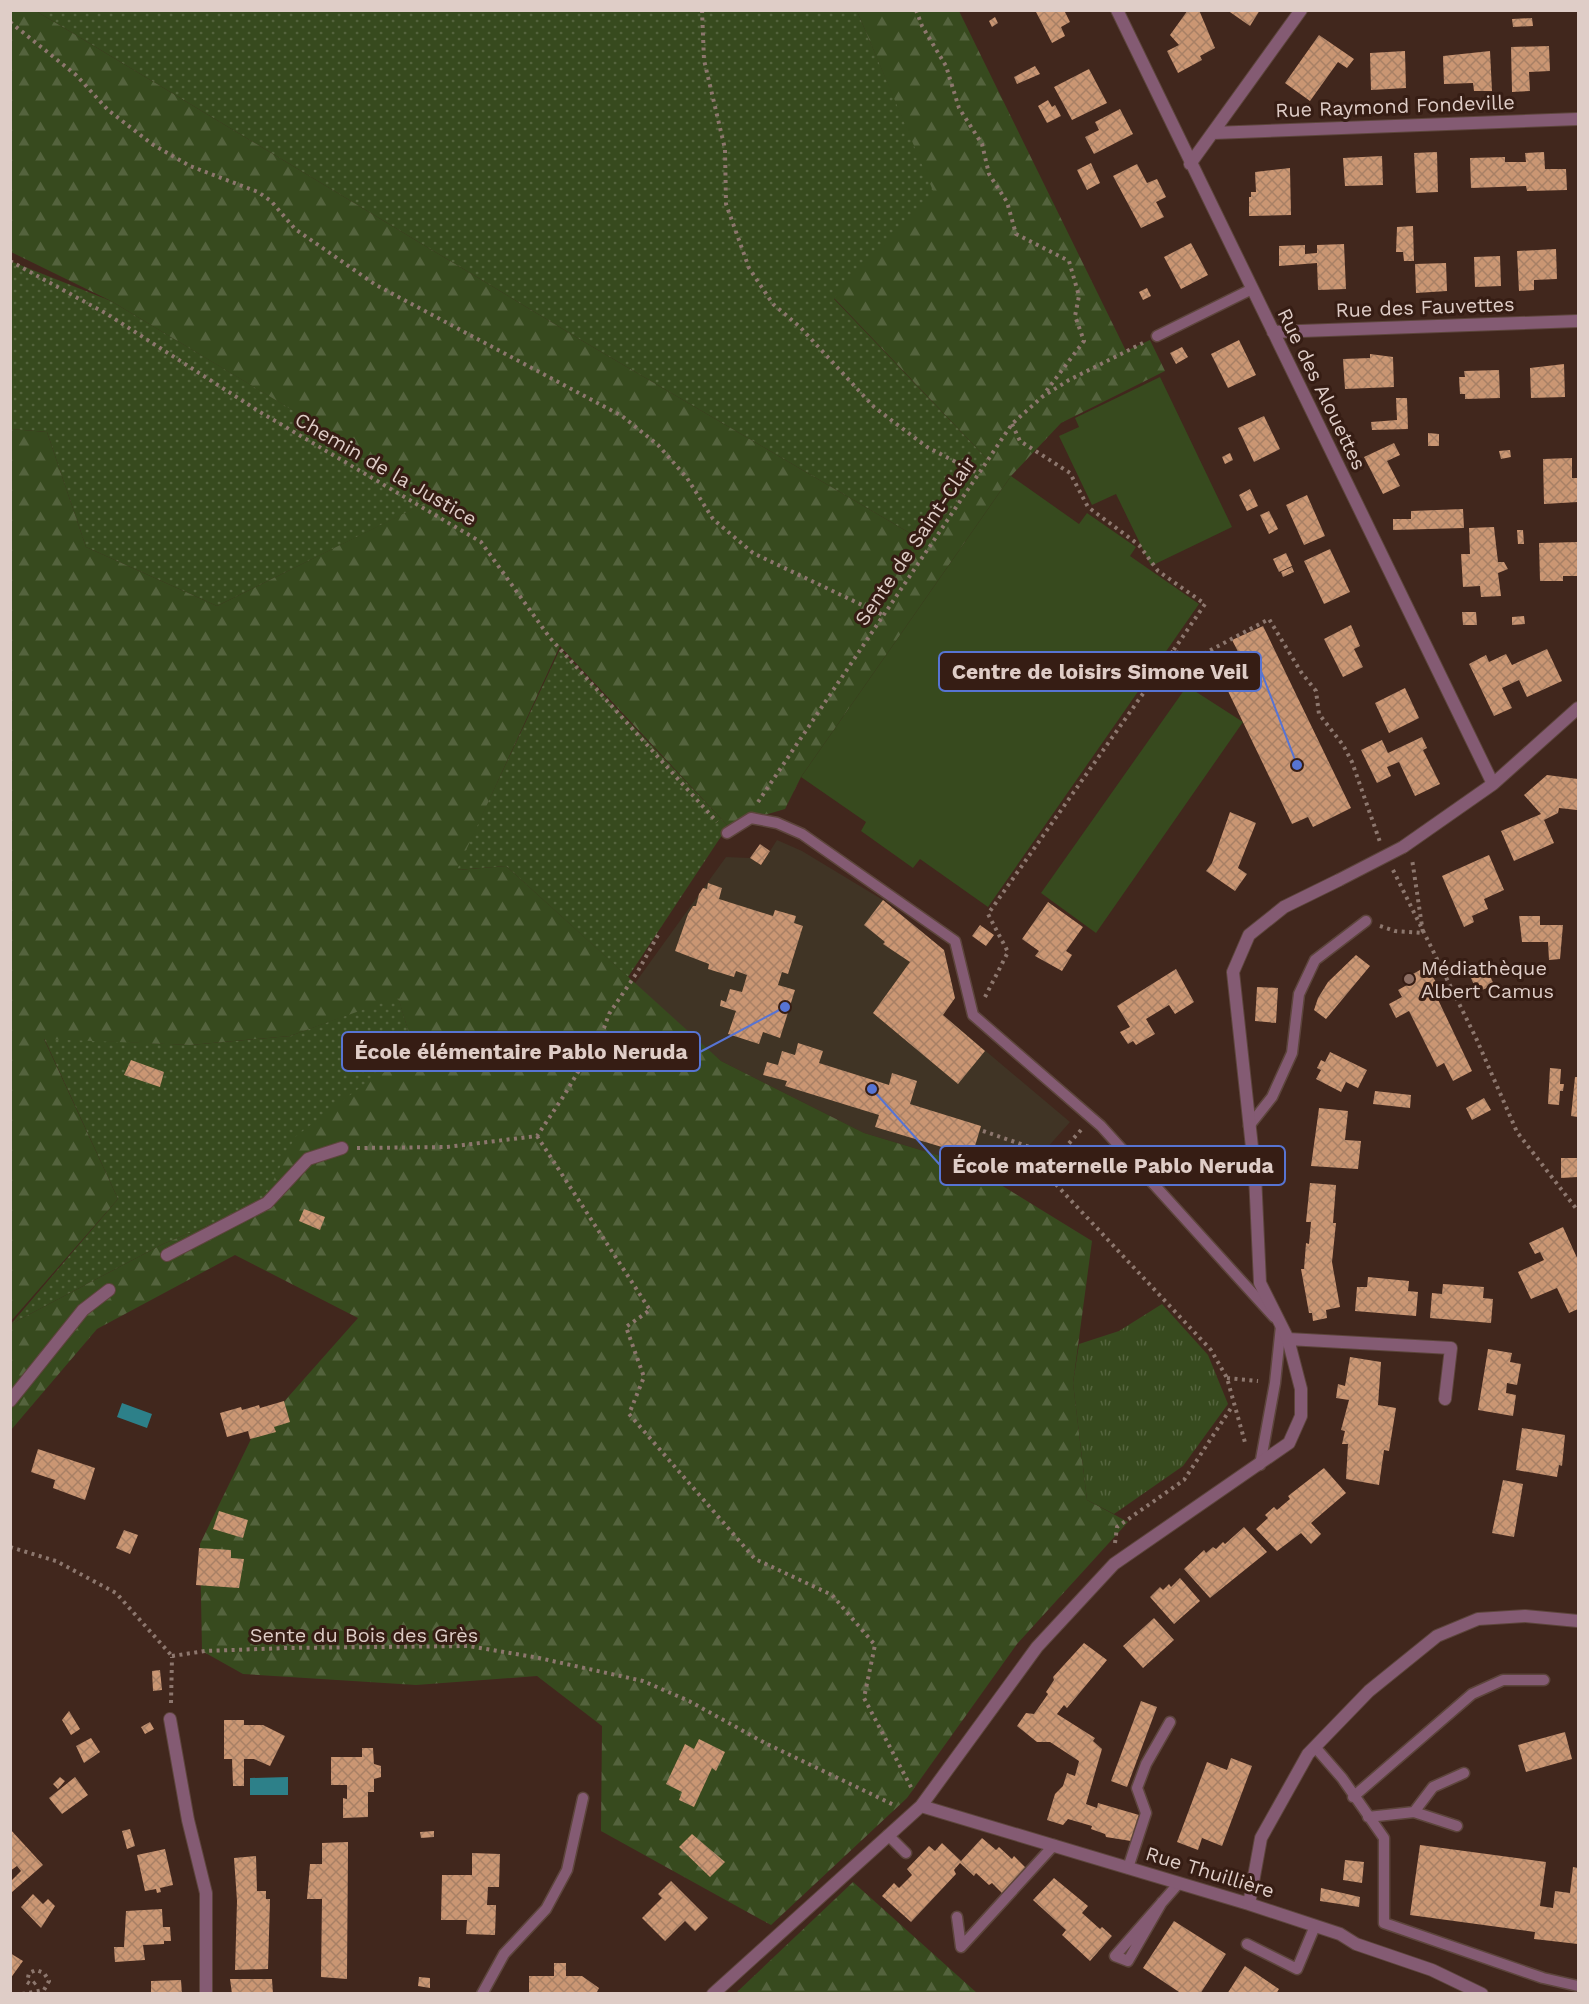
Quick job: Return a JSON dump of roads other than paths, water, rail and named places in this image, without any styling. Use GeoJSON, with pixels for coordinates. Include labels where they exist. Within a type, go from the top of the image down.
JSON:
{"type":"FeatureCollection","features":[{"type":"Feature","properties":{"kind":"street","name":"Rue des Alouettes"},"geometry":{"type":"LineString","coordinates":[[1117,10],[1493,784]]}},
{"type":"Feature","properties":{"kind":"street"},"geometry":{"type":"LineString","coordinates":[[1190,164],[1301,10]]}},
{"type":"Feature","properties":{"kind":"street","name":"Rue Raymond Fondeville"},"geometry":{"type":"LineString","coordinates":[[1213,133],[1578,119]]}},
{"type":"Feature","properties":{"kind":"street","name":"Rue des Fauvettes"},"geometry":{"type":"LineString","coordinates":[[1273,332],[1578,321]]}},
{"type":"Feature","properties":{"kind":"street"},"geometry":{"type":"LineString","coordinates":[[713,1994],[921,1806],[1037,1647],[1114,1564],[1289,1443],[1302,1416],[1300,1389],[1288,1339],[1260,1283],[1255,1175],[1233,972],[1249,935],[1284,907],[1405,845],[1493,784],[1578,708]]}},
{"type":"Feature","properties":{"kind":"street"},"geometry":{"type":"LineString","coordinates":[[167,1256],[267,1203],[308,1159],[342,1148]]}},
{"type":"Feature","properties":{"kind":"street"},"geometry":{"type":"LineString","coordinates":[[10,1401],[83,1310],[109,1290]]}},
{"type":"Feature","properties":{"kind":"street"},"geometry":{"type":"LineString","coordinates":[[1288,1339],[1451,1348],[1445,1398]]}},
{"type":"Feature","properties":{"kind":"street"},"geometry":{"type":"LineString","coordinates":[[1249,1904],[1261,1838],[1308,1754],[1369,1691],[1437,1636],[1478,1619],[1525,1616],[1578,1621]]}},
{"type":"Feature","properties":{"kind":"street"},"geometry":{"type":"LineString","coordinates":[[170,1719],[188,1820],[206,1893],[206,1994]]}},
{"type":"Feature","properties":{"kind":"street","name":"Rue Thuillière"},"geometry":{"type":"LineString","coordinates":[[921,1806],[1249,1904],[1340,1934],[1356,1944],[1432,1970],[1482,1994]]}},
{"type":"Feature","properties":{"kind":"lane"},"geometry":{"type":"LineString","coordinates":[[1157,336],[1252,289]]}},
{"type":"Feature","properties":{"kind":"lane"},"geometry":{"type":"LineString","coordinates":[[727,833],[751,818],[777,823],[802,834],[955,941],[973,1016],[1092,1119],[1280,1324],[1275,1383],[1257,1467]]}},
{"type":"Feature","properties":{"kind":"lane"},"geometry":{"type":"LineString","coordinates":[[1249,1126],[1272,1097],[1292,1053],[1299,993],[1315,960],[1366,921]]}},
{"type":"Feature","properties":{"kind":"lane"},"geometry":{"type":"LineString","coordinates":[[1353,1797],[1473,1694],[1503,1680],[1544,1680]]}},
{"type":"Feature","properties":{"kind":"lane"},"geometry":{"type":"LineString","coordinates":[[1128,1868],[1146,1813],[1137,1788],[1146,1764],[1170,1722]]}},
{"type":"Feature","properties":{"kind":"lane"},"geometry":{"type":"LineString","coordinates":[[1315,1747],[1342,1778],[1353,1797],[1384,1838],[1384,1923],[1544,1978],[1578,1986]]}},
{"type":"Feature","properties":{"kind":"lane"},"geometry":{"type":"LineString","coordinates":[[1414,1812],[1433,1787],[1464,1773]]}},
{"type":"Feature","properties":{"kind":"lane"},"geometry":{"type":"LineString","coordinates":[[482,1994],[504,1954],[546,1908],[567,1870],[583,1798]]}},
{"type":"Feature","properties":{"kind":"lane"},"geometry":{"type":"LineString","coordinates":[[1368,1818],[1414,1812],[1457,1827]]}},
{"type":"Feature","properties":{"kind":"lane"},"geometry":{"type":"LineString","coordinates":[[888,1835],[906,1853]]}},
{"type":"Feature","properties":{"kind":"lane"},"geometry":{"type":"LineString","coordinates":[[957,1917],[961,1947],[1054,1845]]}},
{"type":"Feature","properties":{"kind":"lane"},"geometry":{"type":"LineString","coordinates":[[1162,1902],[1128,1961],[1115,1956],[1138,1929],[1162,1902],[1179,1883]]}},
{"type":"Feature","properties":{"kind":"lane"},"geometry":{"type":"LineString","coordinates":[[1247,1944],[1297,1969],[1315,1926]]}},
{"type":"Feature","properties":{"kind":"water"},"geometry":{"type":"Polygon","coordinates":[[[122,1403],[152,1414],[147,1428],[117,1417],[122,1403]]]}},
{"type":"Feature","properties":{"kind":"water"},"geometry":{"type":"Polygon","coordinates":[[[288,1777],[288,1795],[250,1795],[250,1778],[288,1777]]]}},
{"type":"Feature","properties":{"kind":"place","name":"Centre de loisirs Simone Veil"},"geometry":{"type":"Point","coordinates":[1297,765]}},
{"type":"Feature","properties":{"kind":"place","name":"Médiathèque Albert Camus"},"geometry":{"type":"Point","coordinates":[1409,979]}},
{"type":"Feature","properties":{"kind":"place","name":"École élémentaire Pablo Neruda"},"geometry":{"type":"Point","coordinates":[785,1007]}},
{"type":"Feature","properties":{"kind":"place","name":"École maternelle Pablo Neruda"},"geometry":{"type":"Point","coordinates":[872,1089]}}]}
